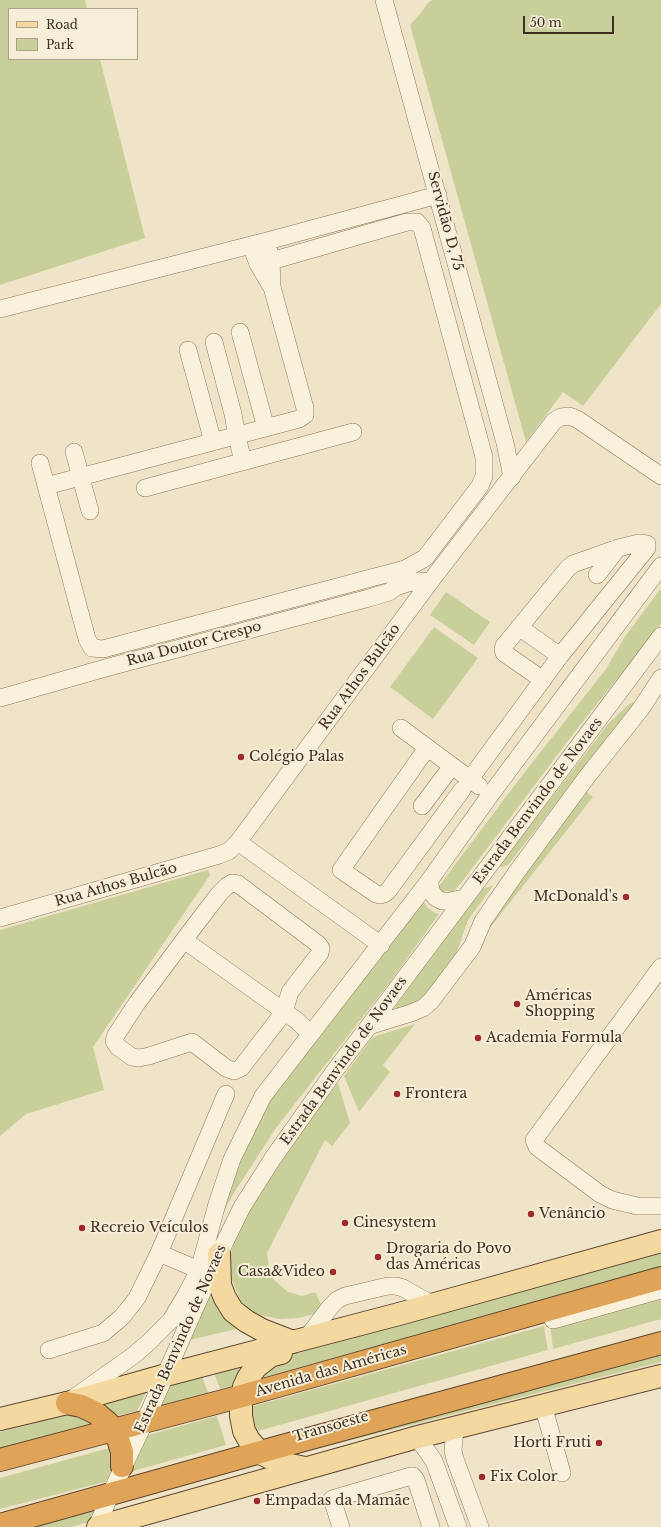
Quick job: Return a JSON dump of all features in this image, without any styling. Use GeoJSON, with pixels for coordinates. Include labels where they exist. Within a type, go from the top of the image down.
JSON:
{"type":"FeatureCollection","features":[{"type":"Feature","properties":{"kind":"highway","name":"Avenida das Américas"},"geometry":{"type":"LineString","coordinates":[[0,1460],[116,1434],[241,1400],[661,1278]]}},
{"type":"Feature","properties":{"kind":"highway"},"geometry":{"type":"LineString","coordinates":[[0,1525],[111,1491],[257,1450],[661,1343]]}},
{"type":"Feature","properties":{"kind":"highway"},"geometry":{"type":"LineString","coordinates":[[67,1403],[81,1406],[96,1413],[108,1422],[116,1434],[122,1452],[122,1466]]}},
{"type":"Feature","properties":{"kind":"main road"},"geometry":{"type":"LineString","coordinates":[[0,1419],[67,1403],[166,1375],[433,1305],[661,1241]]}},
{"type":"Feature","properties":{"kind":"main road"},"geometry":{"type":"LineString","coordinates":[[219,1254],[220,1285],[225,1298],[233,1311],[246,1321],[262,1330],[300,1340]]}},
{"type":"Feature","properties":{"kind":"main road"},"geometry":{"type":"LineString","coordinates":[[307,1468],[281,1463],[257,1450],[248,1440],[244,1431],[241,1400],[248,1378],[256,1367],[270,1356],[371,1329],[392,1320],[399,1314]]}},
{"type":"Feature","properties":{"kind":"main road"},"geometry":{"type":"LineString","coordinates":[[98,1527],[414,1438],[661,1376]]}},
{"type":"Feature","properties":{"kind":"main road"},"geometry":{"type":"LineString","coordinates":[[140,1527],[163,1508]]}},
{"type":"Feature","properties":{"kind":"street","name":"Servidão D, 75"},"geometry":{"type":"LineString","coordinates":[[384,0],[505,443],[512,477]]}},
{"type":"Feature","properties":{"kind":"street"},"geometry":{"type":"LineString","coordinates":[[0,309],[259,244],[438,195]]}},
{"type":"Feature","properties":{"kind":"street"},"geometry":{"type":"LineString","coordinates":[[40,463],[87,639],[92,648],[103,649],[406,570],[426,558],[480,486],[484,476],[484,466],[482,450],[422,228],[417,222],[407,222],[271,261]]}},
{"type":"Feature","properties":{"kind":"street"},"geometry":{"type":"LineString","coordinates":[[46,486],[300,419],[305,415],[305,408],[272,287],[271,261],[259,244]]}},
{"type":"Feature","properties":{"kind":"street"},"geometry":{"type":"LineString","coordinates":[[259,244],[258,264],[272,287]]}},
{"type":"Feature","properties":{"kind":"street"},"geometry":{"type":"LineString","coordinates":[[240,332],[266,428]]}},
{"type":"Feature","properties":{"kind":"street"},"geometry":{"type":"LineString","coordinates":[[214,342],[244,462]]}},
{"type":"Feature","properties":{"kind":"street"},"geometry":{"type":"LineString","coordinates":[[188,350],[213,442]]}},
{"type":"Feature","properties":{"kind":"street","name":"Rua Athos Bulcão"},"geometry":{"type":"LineString","coordinates":[[0,918],[219,855],[229,850],[238,842],[430,582],[554,421],[561,417],[569,416],[577,419],[661,476]]}},
{"type":"Feature","properties":{"kind":"street"},"geometry":{"type":"LineString","coordinates":[[145,488],[353,432]]}},
{"type":"Feature","properties":{"kind":"street"},"geometry":{"type":"LineString","coordinates":[[505,443],[524,460]]}},
{"type":"Feature","properties":{"kind":"street"},"geometry":{"type":"LineString","coordinates":[[74,452],[90,511]]}},
{"type":"Feature","properties":{"kind":"street"},"geometry":{"type":"LineString","coordinates":[[427,748],[341,870],[376,894],[384,894],[388,891],[543,680],[560,656],[647,546],[642,542],[618,548],[573,564],[568,568],[504,646],[503,651],[543,680]]}},
{"type":"Feature","properties":{"kind":"street"},"geometry":{"type":"LineString","coordinates":[[597,575],[618,548]]}},
{"type":"Feature","properties":{"kind":"street","name":"Estrada Benvindo de Novaes"},"geometry":{"type":"LineString","coordinates":[[67,1403],[148,1344],[171,1320],[186,1296],[198,1270],[232,1159],[263,1096],[381,945],[661,566]]}},
{"type":"Feature","properties":{"kind":"street","name":"Rua Doutor Crespo"},"geometry":{"type":"LineString","coordinates":[[0,698],[109,667],[389,592],[396,587],[408,583],[418,581],[430,582]]}},
{"type":"Feature","properties":{"kind":"street","name":"Rua Doutor Crespo"},"geometry":{"type":"LineString","coordinates":[[389,592],[420,597]]}},
{"type":"Feature","properties":{"kind":"street"},"geometry":{"type":"LineString","coordinates":[[519,627],[560,656]]}},
{"type":"Feature","properties":{"kind":"street","name":"Estrada Benvindo de Novaes"},"geometry":{"type":"LineString","coordinates":[[98,1527],[122,1466],[142,1427],[219,1254],[242,1207],[273,1158],[336,1069],[370,1026],[464,898],[661,636]]}},
{"type":"Feature","properties":{"kind":"street"},"geometry":{"type":"LineString","coordinates":[[370,1026],[411,1013],[423,1008],[431,1001],[472,946],[483,921],[516,873],[590,773],[640,710],[661,678]]}},
{"type":"Feature","properties":{"kind":"street"},"geometry":{"type":"LineString","coordinates":[[625,685],[640,710]]}},
{"type":"Feature","properties":{"kind":"street"},"geometry":{"type":"LineString","coordinates":[[401,728],[427,748],[448,772],[487,800]]}},
{"type":"Feature","properties":{"kind":"street"},"geometry":{"type":"LineString","coordinates":[[422,806],[448,772]]}},
{"type":"Feature","properties":{"kind":"street"},"geometry":{"type":"LineString","coordinates":[[238,842],[381,945]]}},
{"type":"Feature","properties":{"kind":"street"},"geometry":{"type":"LineString","coordinates":[[481,877],[516,873]]}},
{"type":"Feature","properties":{"kind":"street"},"geometry":{"type":"LineString","coordinates":[[429,881],[432,893],[436,898],[442,901],[464,898]]}},
{"type":"Feature","properties":{"kind":"street"},"geometry":{"type":"LineString","coordinates":[[232,883],[238,884],[318,944],[321,948],[320,953],[290,992],[284,1012],[247,1062],[241,1068],[234,1071],[226,1068],[192,1042],[139,1058],[132,1057],[118,1047],[114,1041],[116,1035],[148,988],[223,890],[232,883]]}},
{"type":"Feature","properties":{"kind":"street"},"geometry":{"type":"LineString","coordinates":[[184,940],[284,1012],[311,1034]]}},
{"type":"Feature","properties":{"kind":"street"},"geometry":{"type":"LineString","coordinates":[[661,967],[535,1137],[534,1144],[600,1194],[612,1200],[637,1206],[661,1206]]}},
{"type":"Feature","properties":{"kind":"street"},"geometry":{"type":"LineString","coordinates":[[49,1350],[103,1333],[122,1317],[137,1298],[159,1253],[226,1094]]}},
{"type":"Feature","properties":{"kind":"street"},"geometry":{"type":"LineString","coordinates":[[159,1253],[198,1270]]}},
{"type":"Feature","properties":{"kind":"street"},"geometry":{"type":"LineString","coordinates":[[300,1340],[337,1300],[345,1296],[388,1286],[396,1286],[433,1305]]}},
{"type":"Feature","properties":{"kind":"street"},"geometry":{"type":"LineString","coordinates":[[241,1400],[661,1290]]}},
{"type":"Feature","properties":{"kind":"street","name":"Transoeste"},"geometry":{"type":"LineString","coordinates":[[257,1450],[661,1333]]}},
{"type":"Feature","properties":{"kind":"street"},"geometry":{"type":"LineString","coordinates":[[543,1405],[562,1473]]}},
{"type":"Feature","properties":{"kind":"street"},"geometry":{"type":"LineString","coordinates":[[455,1428],[453,1451],[455,1459],[480,1527]]}},
{"type":"Feature","properties":{"kind":"street"},"geometry":{"type":"LineString","coordinates":[[0,1470],[116,1434]]}},
{"type":"Feature","properties":{"kind":"street"},"geometry":{"type":"LineString","coordinates":[[414,1438],[422,1444],[434,1461],[458,1527]]}},
{"type":"Feature","properties":{"kind":"street"},"geometry":{"type":"LineString","coordinates":[[341,1527],[332,1499],[413,1476],[416,1480],[431,1527]]}},
{"type":"Feature","properties":{"kind":"street"},"geometry":{"type":"LineString","coordinates":[[0,1518],[111,1491]]}},
{"type":"Feature","properties":{"kind":"green space"},"geometry":{"type":"Polygon","coordinates":[[[0,0],[85,0],[87,8],[8,8],[8,60],[100,60],[145,238],[0,285],[0,0]]]}},
{"type":"Feature","properties":{"kind":"green space"},"geometry":{"type":"Polygon","coordinates":[[[432,0],[661,0],[661,304],[583,406],[563,392],[526,442],[410,25],[432,0]]]}},
{"type":"Feature","properties":{"kind":"green space"},"geometry":{"type":"Polygon","coordinates":[[[661,588],[661,624],[577,729],[461,883],[453,892],[446,891],[440,896],[436,890],[517,782],[606,669],[624,638],[661,588]]]}},
{"type":"Feature","properties":{"kind":"green space"},"geometry":{"type":"Polygon","coordinates":[[[446,592],[490,622],[474,645],[430,615],[446,592]]]}},
{"type":"Feature","properties":{"kind":"green space"},"geometry":{"type":"Polygon","coordinates":[[[434,627],[478,658],[433,719],[390,687],[434,627]]]}},
{"type":"Feature","properties":{"kind":"green space"},"geometry":{"type":"Polygon","coordinates":[[[634,702],[634,704],[508,865],[501,867],[500,865],[609,723],[629,704],[634,702]]]}},
{"type":"Feature","properties":{"kind":"green space"},"geometry":{"type":"Polygon","coordinates":[[[587,792],[593,797],[475,947],[481,929],[579,797],[582,799],[587,792]]]}},
{"type":"Feature","properties":{"kind":"green space"},"geometry":{"type":"Polygon","coordinates":[[[208,870],[210,875],[93,1047],[104,1090],[26,1114],[0,1136],[0,930],[208,870]]]}},
{"type":"Feature","properties":{"kind":"green space"},"geometry":{"type":"Polygon","coordinates":[[[493,886],[468,920],[456,954],[424,997],[415,1004],[397,1011],[395,1007],[439,946],[482,889],[493,886]]]}},
{"type":"Feature","properties":{"kind":"green space"},"geometry":{"type":"Polygon","coordinates":[[[422,900],[428,908],[439,914],[390,982],[276,1128],[232,1196],[216,1226],[239,1152],[260,1109],[422,900]]]}},
{"type":"Feature","properties":{"kind":"green space"},"geometry":{"type":"Polygon","coordinates":[[[415,1024],[383,1065],[390,1072],[359,1112],[344,1076],[372,1038],[415,1024]]]}},
{"type":"Feature","properties":{"kind":"green space"},"geometry":{"type":"Polygon","coordinates":[[[338,1083],[350,1123],[332,1146],[325,1140],[267,1253],[269,1268],[274,1280],[288,1292],[302,1296],[315,1292],[323,1308],[315,1314],[298,1318],[280,1319],[263,1316],[251,1311],[241,1301],[232,1280],[231,1253],[235,1239],[252,1206],[307,1122],[338,1083]]]}},
{"type":"Feature","properties":{"kind":"green space"},"geometry":{"type":"Polygon","coordinates":[[[661,1249],[661,1268],[254,1380],[280,1356],[661,1249]]]}},
{"type":"Feature","properties":{"kind":"green space"},"geometry":{"type":"Polygon","coordinates":[[[213,1287],[240,1328],[190,1340],[213,1287]]]}},
{"type":"Feature","properties":{"kind":"green space"},"geometry":{"type":"Polygon","coordinates":[[[661,1294],[661,1319],[553,1349],[550,1324],[661,1294]]]}},
{"type":"Feature","properties":{"kind":"green space"},"geometry":{"type":"Polygon","coordinates":[[[544,1326],[548,1350],[258,1431],[252,1420],[250,1407],[544,1326]]]}},
{"type":"Feature","properties":{"kind":"green space"},"geometry":{"type":"Polygon","coordinates":[[[661,1352],[661,1362],[296,1454],[284,1451],[661,1352]]]}},
{"type":"Feature","properties":{"kind":"green space"},"geometry":{"type":"Polygon","coordinates":[[[259,1354],[236,1385],[220,1389],[212,1367],[259,1354]]]}},
{"type":"Feature","properties":{"kind":"green space"},"geometry":{"type":"Polygon","coordinates":[[[200,1370],[208,1393],[155,1407],[169,1379],[200,1370]]]}},
{"type":"Feature","properties":{"kind":"green space"},"geometry":{"type":"Polygon","coordinates":[[[150,1385],[137,1411],[116,1416],[98,1399],[150,1385]]]}},
{"type":"Feature","properties":{"kind":"green space"},"geometry":{"type":"Polygon","coordinates":[[[69,1413],[86,1415],[100,1429],[0,1456],[0,1432],[69,1413]]]}},
{"type":"Feature","properties":{"kind":"green space"},"geometry":{"type":"Polygon","coordinates":[[[217,1416],[226,1445],[126,1473],[141,1437],[217,1416]]]}},
{"type":"Feature","properties":{"kind":"green space"},"geometry":{"type":"Polygon","coordinates":[[[113,1447],[117,1464],[108,1481],[0,1509],[0,1478],[113,1447]]]}},
{"type":"Feature","properties":{"kind":"green space"},"geometry":{"type":"Polygon","coordinates":[[[96,1507],[89,1522],[71,1527],[26,1527],[96,1507]]]}},
{"type":"Feature","properties":{"kind":"place","name":"Colégio Palas"},"geometry":{"type":"Point","coordinates":[241,757]}},
{"type":"Feature","properties":{"kind":"place","name":"McDonald's"},"geometry":{"type":"Point","coordinates":[626,897]}},
{"type":"Feature","properties":{"kind":"place","name":"Américas Shopping"},"geometry":{"type":"Point","coordinates":[517,1004]}},
{"type":"Feature","properties":{"kind":"place","name":"Academia Formula"},"geometry":{"type":"Point","coordinates":[478,1038]}},
{"type":"Feature","properties":{"kind":"place","name":"Frontera"},"geometry":{"type":"Point","coordinates":[397,1094]}},
{"type":"Feature","properties":{"kind":"place","name":"Venâncio"},"geometry":{"type":"Point","coordinates":[531,1214]}},
{"type":"Feature","properties":{"kind":"place","name":"Cinesystem"},"geometry":{"type":"Point","coordinates":[345,1223]}},
{"type":"Feature","properties":{"kind":"place","name":"Recreio Veículos"},"geometry":{"type":"Point","coordinates":[82,1228]}},
{"type":"Feature","properties":{"kind":"place","name":"Drogaria do Povo das Américas"},"geometry":{"type":"Point","coordinates":[378,1257]}},
{"type":"Feature","properties":{"kind":"place","name":"Casa&Video"},"geometry":{"type":"Point","coordinates":[333,1272]}},
{"type":"Feature","properties":{"kind":"place","name":"Horti Fruti"},"geometry":{"type":"Point","coordinates":[599,1443]}},
{"type":"Feature","properties":{"kind":"place","name":"Fix Color"},"geometry":{"type":"Point","coordinates":[482,1477]}},
{"type":"Feature","properties":{"kind":"place","name":"Empadas da Mamãe"},"geometry":{"type":"Point","coordinates":[257,1501]}}]}
